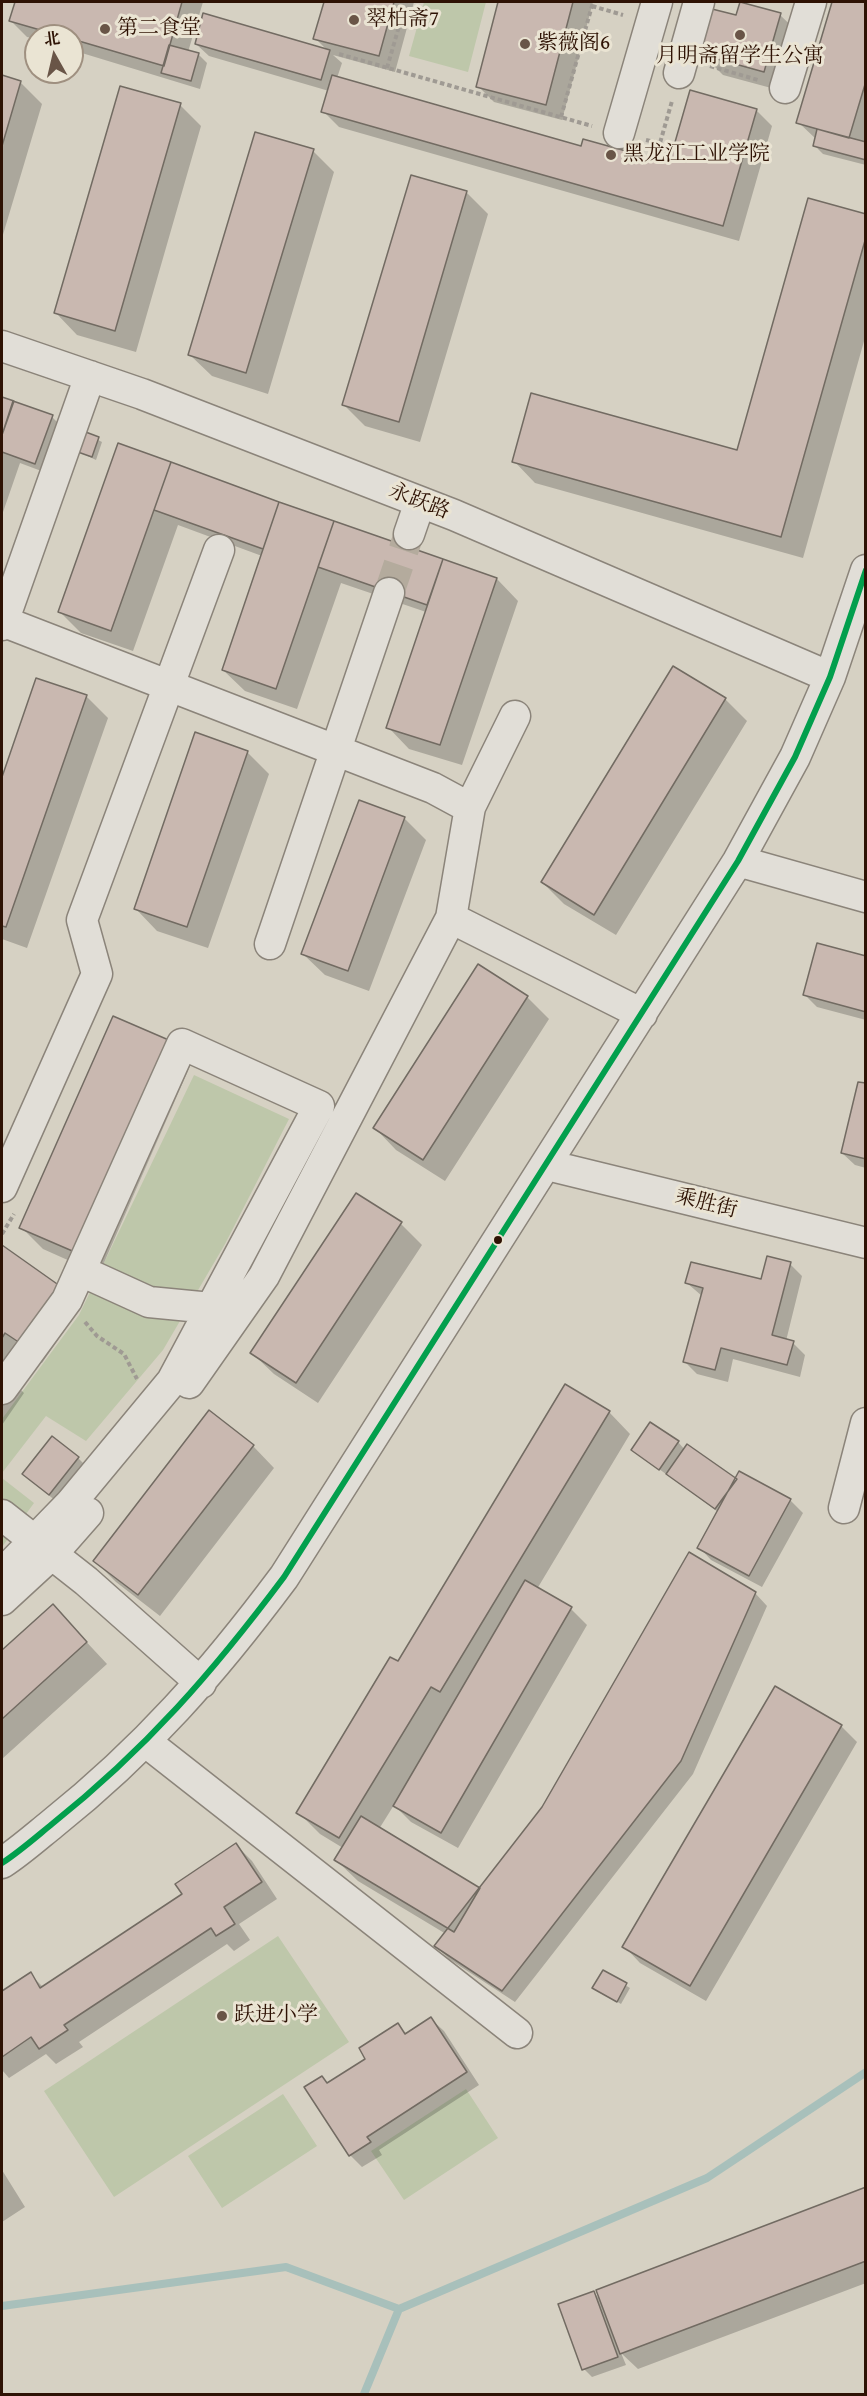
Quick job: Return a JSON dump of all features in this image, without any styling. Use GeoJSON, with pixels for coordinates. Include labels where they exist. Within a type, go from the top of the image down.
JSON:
{"type":"FeatureCollection","features":[{"type":"Feature","properties":{"kind":"street"},"geometry":{"type":"LineString","coordinates":[[619,133],[657,2]]}},
{"type":"Feature","properties":{"kind":"street"},"geometry":{"type":"LineString","coordinates":[[678,77],[699,2]]}},
{"type":"Feature","properties":{"kind":"street"},"geometry":{"type":"LineString","coordinates":[[786,88],[811,2]]}},
{"type":"Feature","properties":{"kind":"street","name":"永跃路"},"geometry":{"type":"LineString","coordinates":[[2,346],[90,376],[420,502],[830,677]]}},
{"type":"Feature","properties":{"kind":"street"},"geometry":{"type":"LineString","coordinates":[[90,376],[2,622],[433,789],[470,807]]}},
{"type":"Feature","properties":{"kind":"street"},"geometry":{"type":"LineString","coordinates":[[409,534],[420,502]]}},
{"type":"Feature","properties":{"kind":"street"},"geometry":{"type":"LineString","coordinates":[[2,1187],[97,974],[82,920],[219,550]]}},
{"type":"Feature","properties":{"kind":"street"},"geometry":{"type":"LineString","coordinates":[[2,1863],[80,1802],[146,1743],[201,1683],[284,1576],[738,861],[795,757],[830,677],[866,570]]}},
{"type":"Feature","properties":{"kind":"street"},"geometry":{"type":"LineString","coordinates":[[270,944],[389,593]]}},
{"type":"Feature","properties":{"kind":"street"},"geometry":{"type":"LineString","coordinates":[[2,1600],[44,1547],[143,1449],[264,1276],[451,918],[470,807],[515,716]]}},
{"type":"Feature","properties":{"kind":"street"},"geometry":{"type":"LineString","coordinates":[[738,861],[866,897]]}},
{"type":"Feature","properties":{"kind":"street"},"geometry":{"type":"LineString","coordinates":[[451,918],[642,1014]]}},
{"type":"Feature","properties":{"kind":"street"},"geometry":{"type":"LineString","coordinates":[[2,1389],[67,1300],[182,1044],[318,1106],[356,1098]]}},
{"type":"Feature","properties":{"kind":"street"},"geometry":{"type":"LineString","coordinates":[[2,1574],[44,1547],[70,1504],[172,1381],[318,1106]]}},
{"type":"Feature","properties":{"kind":"street","name":"乘胜街"},"geometry":{"type":"LineString","coordinates":[[547,1165],[866,1243]]}},
{"type":"Feature","properties":{"kind":"street"},"geometry":{"type":"LineString","coordinates":[[81,1271],[148,1302],[211,1308]]}},
{"type":"Feature","properties":{"kind":"street"},"geometry":{"type":"LineString","coordinates":[[844,1508],[866,1423]]}},
{"type":"Feature","properties":{"kind":"street"},"geometry":{"type":"LineString","coordinates":[[2,1515],[86,1581],[201,1683]]}},
{"type":"Feature","properties":{"kind":"street"},"geometry":{"type":"LineString","coordinates":[[146,1743],[517,2033]]}},
{"type":"Feature","properties":{"kind":"path"},"geometry":{"type":"LineString","coordinates":[[387,68],[406,2]]}},
{"type":"Feature","properties":{"kind":"path"},"geometry":{"type":"LineString","coordinates":[[561,117],[593,4],[616,13]]}},
{"type":"Feature","properties":{"kind":"path"},"geometry":{"type":"LineString","coordinates":[[339,54],[585,124]]}},
{"type":"Feature","properties":{"kind":"path"},"geometry":{"type":"LineString","coordinates":[[660,143],[678,77],[786,88]]}},
{"type":"Feature","properties":{"kind":"path"},"geometry":{"type":"LineString","coordinates":[[67,1300],[97,1336],[124,1354],[151,1407]]}},
{"type":"Feature","properties":{"kind":"green space"},"geometry":{"type":"Polygon","coordinates":[[[424,2],[486,2],[468,72],[409,56],[424,2]]]}},
{"type":"Feature","properties":{"kind":"green space"},"geometry":{"type":"Polygon","coordinates":[[[194,1075],[289,1119],[225,1244],[163,1350],[86,1441],[46,1416],[2,1473],[2,1419],[79,1315],[194,1075]]]}},
{"type":"Feature","properties":{"kind":"green space"},"geometry":{"type":"Polygon","coordinates":[[[2,1478],[34,1503],[2,1547],[2,1478]]]}},
{"type":"Feature","properties":{"kind":"green space"},"geometry":{"type":"Polygon","coordinates":[[[278,1936],[349,2042],[114,2197],[44,2091],[278,1936]]]}},
{"type":"Feature","properties":{"kind":"green space"},"geometry":{"type":"Polygon","coordinates":[[[466,2089],[498,2138],[404,2200],[371,2151],[466,2089]]]}},
{"type":"Feature","properties":{"kind":"green space"},"geometry":{"type":"Polygon","coordinates":[[[283,2094],[317,2146],[222,2208],[188,2156],[283,2094]]]}},
{"type":"Feature","properties":{"kind":"building","name":"第二食堂"},"geometry":{"type":"Polygon","coordinates":[[[15,2],[182,2],[164,66],[84,43],[84,24],[24,25],[9,21],[15,2]]]}},
{"type":"Feature","properties":{"kind":"building","name":"翠柏斋7"},"geometry":{"type":"Polygon","coordinates":[[[324,2],[394,2],[379,56],[313,39],[324,2]]]}},
{"type":"Feature","properties":{"kind":"building","name":"紫薇阁6"},"geometry":{"type":"Polygon","coordinates":[[[498,2],[573,2],[546,105],[476,87],[498,2]]]}},
{"type":"Feature","properties":{"kind":"building","name":"月明斋留学生公寓"},"geometry":{"type":"Polygon","coordinates":[[[740,2],[781,13],[764,72],[699,54],[712,9],[736,15],[740,2]]]}},
{"type":"Feature","properties":{"kind":"building"},"geometry":{"type":"Polygon","coordinates":[[[832,2],[866,2],[866,81],[849,138],[796,123],[832,2]]]}},
{"type":"Feature","properties":{"kind":"building"},"geometry":{"type":"Polygon","coordinates":[[[203,13],[330,50],[321,80],[195,44],[203,13]]]}},
{"type":"Feature","properties":{"kind":"building"},"geometry":{"type":"Polygon","coordinates":[[[169,45],[199,53],[191,81],[161,73],[169,45]]]}},
{"type":"Feature","properties":{"kind":"building"},"geometry":{"type":"Polygon","coordinates":[[[2,75],[21,81],[2,146],[2,75]]]}},
{"type":"Feature","properties":{"kind":"building"},"geometry":{"type":"Polygon","coordinates":[[[332,75],[581,146],[583,139],[669,163],[690,90],[757,109],[723,226],[321,112],[332,75]]]}},
{"type":"Feature","properties":{"kind":"building"},"geometry":{"type":"Polygon","coordinates":[[[120,86],[181,103],[115,331],[54,313],[120,86]]]}},
{"type":"Feature","properties":{"kind":"building"},"geometry":{"type":"Polygon","coordinates":[[[817,129],[866,142],[866,160],[813,146],[817,129]]]}},
{"type":"Feature","properties":{"kind":"building"},"geometry":{"type":"Polygon","coordinates":[[[255,132],[314,149],[246,373],[188,355],[255,132]]]}},
{"type":"Feature","properties":{"kind":"building"},"geometry":{"type":"Polygon","coordinates":[[[411,175],[467,191],[399,422],[342,405],[411,175]]]}},
{"type":"Feature","properties":{"kind":"building"},"geometry":{"type":"Polygon","coordinates":[[[808,198],[866,214],[866,237],[781,537],[512,462],[531,393],[737,450],[808,198]]]}},
{"type":"Feature","properties":{"kind":"building"},"geometry":{"type":"Polygon","coordinates":[[[2,397],[14,401],[2,435],[2,397]]]}},
{"type":"Feature","properties":{"kind":"building"},"geometry":{"type":"Polygon","coordinates":[[[13,401],[53,415],[35,464],[2,452],[2,435],[13,401]]]}},
{"type":"Feature","properties":{"kind":"building"},"geometry":{"type":"Polygon","coordinates":[[[83,431],[99,437],[92,457],[75,451],[83,431]]]}},
{"type":"Feature","properties":{"kind":"building"},"geometry":{"type":"Polygon","coordinates":[[[118,443],[171,462],[111,631],[58,612],[118,443]]]}},
{"type":"Feature","properties":{"kind":"building"},"geometry":{"type":"Polygon","coordinates":[[[171,462],[279,502],[263,549],[154,510],[171,462]]]}},
{"type":"Feature","properties":{"kind":"building"},"geometry":{"type":"Polygon","coordinates":[[[279,502],[334,521],[276,689],[222,670],[279,502]]]}},
{"type":"Feature","properties":{"kind":"building"},"geometry":{"type":"Polygon","coordinates":[[[334,521],[443,559],[427,605],[318,567],[334,521]]]}},
{"type":"Feature","properties":{"kind":"building"},"geometry":{"type":"Polygon","coordinates":[[[443,559],[497,578],[440,745],[386,728],[443,559]]]}},
{"type":"Feature","properties":{"kind":"building"},"geometry":{"type":"Polygon","coordinates":[[[673,666],[726,698],[594,915],[541,882],[673,666]]]}},
{"type":"Feature","properties":{"kind":"building"},"geometry":{"type":"Polygon","coordinates":[[[36,678],[87,695],[6,927],[2,926],[2,777],[36,678]]]}},
{"type":"Feature","properties":{"kind":"building"},"geometry":{"type":"Polygon","coordinates":[[[195,732],[248,751],[187,927],[134,909],[195,732]]]}},
{"type":"Feature","properties":{"kind":"building"},"geometry":{"type":"Polygon","coordinates":[[[359,800],[405,817],[348,971],[301,954],[359,800]]]}},
{"type":"Feature","properties":{"kind":"building"},"geometry":{"type":"Polygon","coordinates":[[[817,943],[866,956],[866,1012],[803,995],[817,943]]]}},
{"type":"Feature","properties":{"kind":"building"},"geometry":{"type":"Polygon","coordinates":[[[478,964],[528,996],[423,1160],[373,1128],[478,964]]]}},
{"type":"Feature","properties":{"kind":"building"},"geometry":{"type":"Polygon","coordinates":[[[113,1016],[171,1041],[77,1253],[19,1228],[113,1016]]]}},
{"type":"Feature","properties":{"kind":"building"},"geometry":{"type":"Polygon","coordinates":[[[858,1082],[866,1083],[866,1159],[841,1153],[858,1082]]]}},
{"type":"Feature","properties":{"kind":"building"},"geometry":{"type":"Polygon","coordinates":[[[356,1193],[402,1222],[296,1383],[250,1353],[356,1193]]]}},
{"type":"Feature","properties":{"kind":"building"},"geometry":{"type":"Polygon","coordinates":[[[2,1245],[60,1286],[20,1343],[5,1333],[2,1338],[2,1245]]]}},
{"type":"Feature","properties":{"kind":"building"},"geometry":{"type":"Polygon","coordinates":[[[767,1256],[791,1262],[772,1335],[794,1341],[787,1365],[721,1348],[715,1370],[683,1362],[703,1288],[685,1283],[691,1262],[761,1279],[767,1256]]]}},
{"type":"Feature","properties":{"kind":"building"},"geometry":{"type":"Polygon","coordinates":[[[565,1384],[610,1411],[440,1692],[431,1687],[339,1838],[296,1813],[390,1657],[398,1661],[565,1384]]]}},
{"type":"Feature","properties":{"kind":"building"},"geometry":{"type":"Polygon","coordinates":[[[209,1410],[254,1445],[138,1595],[93,1561],[209,1410]]]}},
{"type":"Feature","properties":{"kind":"building"},"geometry":{"type":"Polygon","coordinates":[[[650,1422],[679,1441],[659,1470],[631,1450],[650,1422]]]}},
{"type":"Feature","properties":{"kind":"building"},"geometry":{"type":"Polygon","coordinates":[[[52,1436],[79,1457],[49,1495],[22,1474],[52,1436]]]}},
{"type":"Feature","properties":{"kind":"building"},"geometry":{"type":"Polygon","coordinates":[[[687,1444],[737,1479],[715,1509],[666,1474],[687,1444]]]}},
{"type":"Feature","properties":{"kind":"building"},"geometry":{"type":"Polygon","coordinates":[[[739,1471],[791,1499],[749,1576],[697,1548],[739,1471]]]}},
{"type":"Feature","properties":{"kind":"building"},"geometry":{"type":"Polygon","coordinates":[[[689,1552],[756,1592],[681,1761],[502,1991],[434,1946],[542,1807],[689,1552]]]}},
{"type":"Feature","properties":{"kind":"building"},"geometry":{"type":"Polygon","coordinates":[[[525,1580],[572,1607],[441,1833],[393,1806],[525,1580]]]}},
{"type":"Feature","properties":{"kind":"building"},"geometry":{"type":"Polygon","coordinates":[[[53,1604],[87,1642],[2,1719],[2,1650],[53,1604]]]}},
{"type":"Feature","properties":{"kind":"building"},"geometry":{"type":"Polygon","coordinates":[[[775,1686],[842,1725],[690,1986],[622,1947],[775,1686]]]}},
{"type":"Feature","properties":{"kind":"building"},"geometry":{"type":"Polygon","coordinates":[[[361,1816],[480,1888],[454,1932],[334,1860],[361,1816]]]}},
{"type":"Feature","properties":{"kind":"building"},"geometry":{"type":"Polygon","coordinates":[[[236,1843],[262,1882],[224,1907],[235,1924],[216,1936],[211,1928],[64,2025],[68,2030],[39,2049],[31,2037],[2,2057],[2,1991],[31,1972],[40,1988],[182,1894],[175,1884],[236,1843]]]}},
{"type":"Feature","properties":{"kind":"building"},"geometry":{"type":"Polygon","coordinates":[[[603,1970],[627,1983],[617,2002],[592,1988],[603,1970]]]}},
{"type":"Feature","properties":{"kind":"building"},"geometry":{"type":"Polygon","coordinates":[[[431,2017],[467,2072],[367,2137],[371,2142],[349,2156],[304,2087],[322,2076],[327,2083],[365,2059],[359,2048],[398,2023],[405,2034],[431,2017]]]}},
{"type":"Feature","properties":{"kind":"building"},"geometry":{"type":"Polygon","coordinates":[[[866,2187],[866,2261],[620,2354],[596,2290],[866,2187]]]}},
{"type":"Feature","properties":{"kind":"building"},"geometry":{"type":"Polygon","coordinates":[[[594,2291],[618,2357],[582,2370],[558,2304],[594,2291]]]}},
{"type":"Feature","properties":{"kind":"waterway"},"geometry":{"type":"LineString","coordinates":[[364,2394],[399,2309],[707,2178],[866,2072]]}},
{"type":"Feature","properties":{"kind":"waterway"},"geometry":{"type":"LineString","coordinates":[[2,2306],[286,2267],[399,2309]]}},
{"type":"Feature","properties":{"kind":"tunnel"},"geometry":{"type":"LineString","coordinates":[[389,593],[409,534]]}},
{"type":"Feature","properties":{"kind":"transit line"},"geometry":{"type":"LineString","coordinates":[[2,1863],[86,1796],[148,1738],[204,1677],[284,1577],[738,861],[795,757],[830,677],[866,570]]}},
{"type":"Feature","properties":{"kind":"place","name":"翠柏斋7"},"geometry":{"type":"Point","coordinates":[354,20]}},
{"type":"Feature","properties":{"kind":"place","name":"第二食堂"},"geometry":{"type":"Point","coordinates":[105,29]}},
{"type":"Feature","properties":{"kind":"place","name":"月明斋留学生公寓"},"geometry":{"type":"Point","coordinates":[740,35]}},
{"type":"Feature","properties":{"kind":"place","name":"紫薇阁6"},"geometry":{"type":"Point","coordinates":[525,44]}},
{"type":"Feature","properties":{"kind":"place","name":"黑龙江工业学院"},"geometry":{"type":"Point","coordinates":[611,155]}},
{"type":"Feature","properties":{"kind":"place","name":"跃进小学"},"geometry":{"type":"Point","coordinates":[222,2016]}}]}
